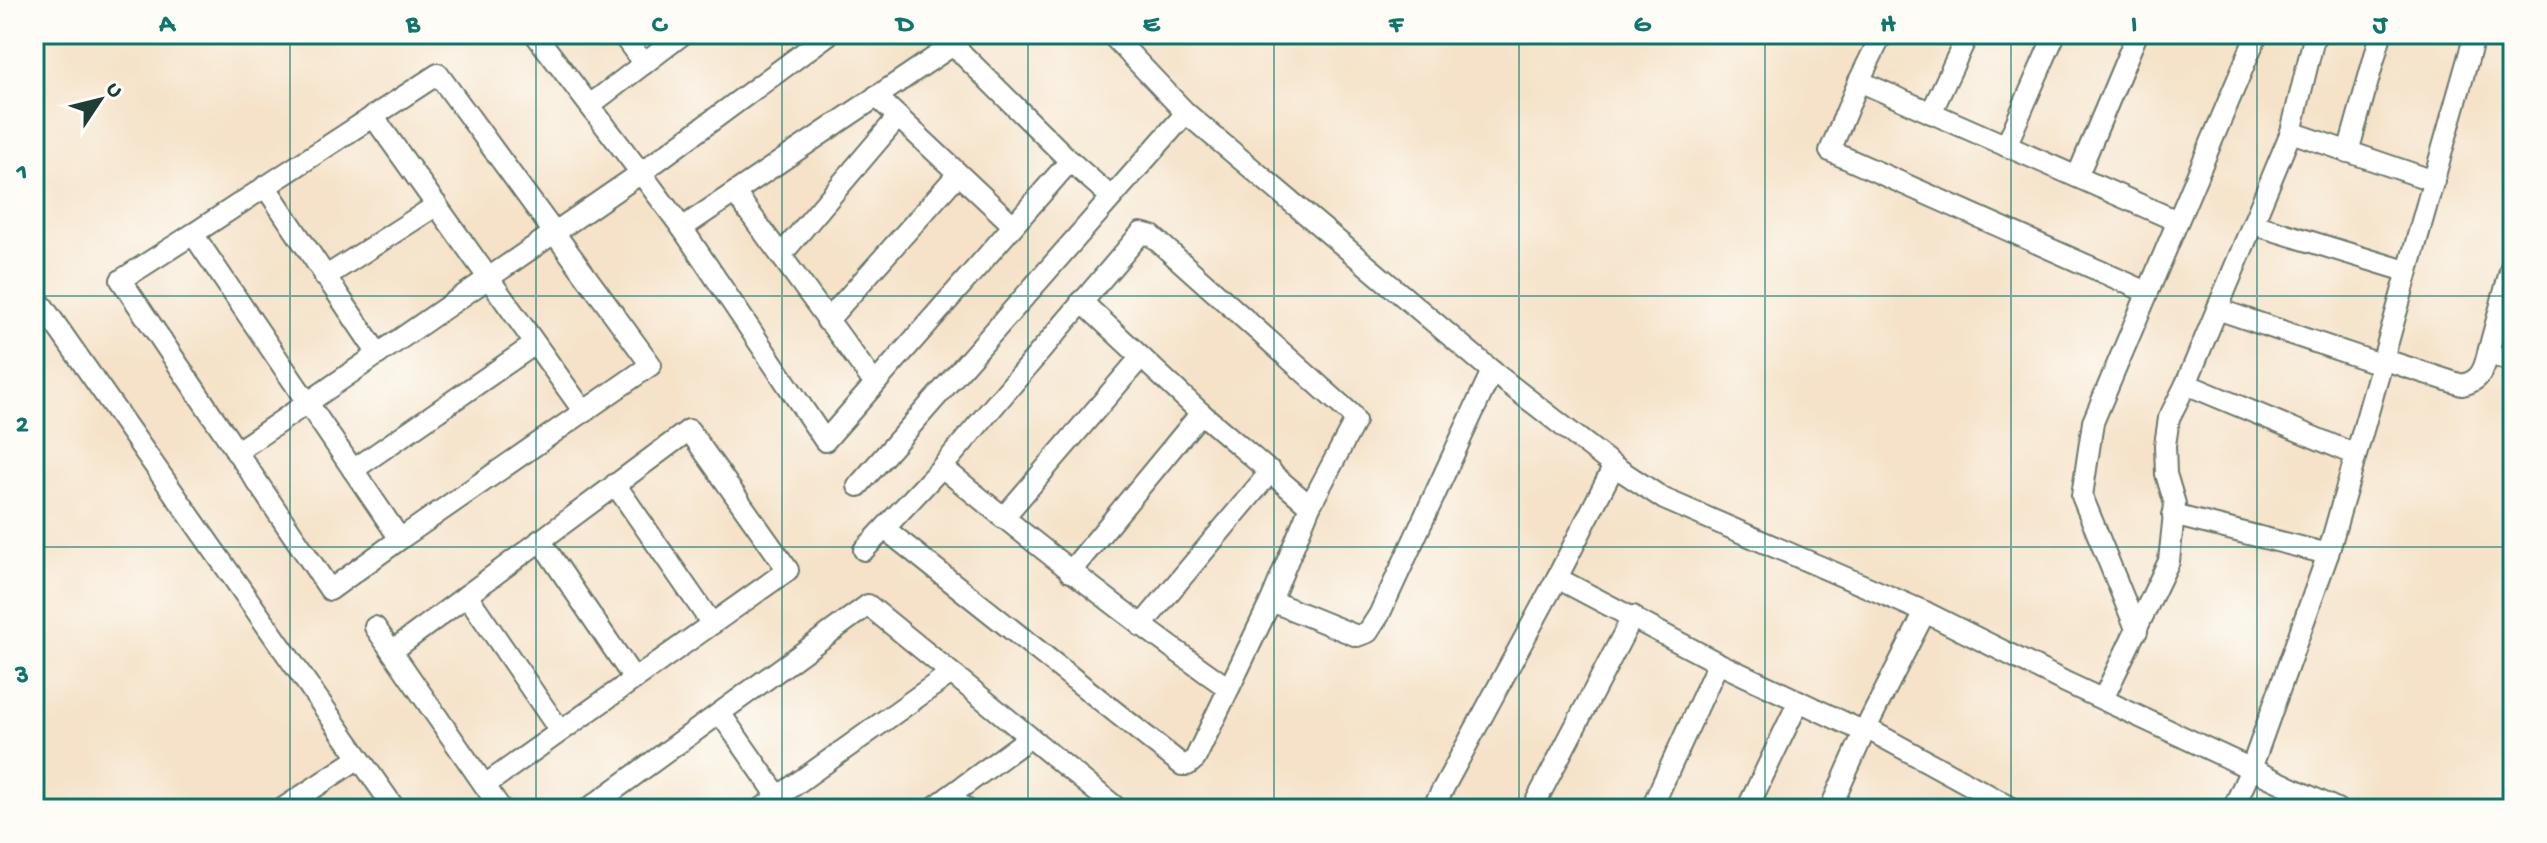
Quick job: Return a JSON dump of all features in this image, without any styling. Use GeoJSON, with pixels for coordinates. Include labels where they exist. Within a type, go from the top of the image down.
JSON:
{"type":"FeatureCollection","features":[{"type":"Feature","properties":{"kind":"street"},"geometry":{"type":"LineString","coordinates":[[535,34],[682,228],[825,441],[1070,161]]}},
{"type":"Feature","properties":{"kind":"street"},"geometry":{"type":"LineString","coordinates":[[622,34],[644,64]]}},
{"type":"Feature","properties":{"kind":"street"},"geometry":{"type":"LineString","coordinates":[[590,105],[683,34]]}},
{"type":"Feature","properties":{"kind":"street"},"geometry":{"type":"LineString","coordinates":[[236,452],[641,173],[829,34]]}},
{"type":"Feature","properties":{"kind":"street"},"geometry":{"type":"LineString","coordinates":[[1111,34],[1186,113],[1492,371],[1614,466],[1664,499],[1925,612],[2337,809]]}},
{"type":"Feature","properties":{"kind":"street"},"geometry":{"type":"LineString","coordinates":[[1882,34],[1830,151],[2147,292]]}},
{"type":"Feature","properties":{"kind":"street"},"geometry":{"type":"LineString","coordinates":[[1931,113],[1968,34]]}},
{"type":"Feature","properties":{"kind":"street"},"geometry":{"type":"LineString","coordinates":[[2006,146],[2055,34]]}},
{"type":"Feature","properties":{"kind":"street"},"geometry":{"type":"LineString","coordinates":[[2077,177],[2137,34]]}},
{"type":"Feature","properties":{"kind":"street"},"geometry":{"type":"LineString","coordinates":[[2137,631],[2082,496],[2093,422],[2257,34]]}},
{"type":"Feature","properties":{"kind":"street"},"geometry":{"type":"LineString","coordinates":[[2103,699],[2169,561],[2175,504],[2166,474],[2165,445],[2169,418],[2291,132],[2315,34]]}},
{"type":"Feature","properties":{"kind":"street"},"geometry":{"type":"LineString","coordinates":[[2348,152],[2381,34]]}},
{"type":"Feature","properties":{"kind":"street"},"geometry":{"type":"LineString","coordinates":[[2233,809],[2251,769],[2328,554],[2475,34]]}},
{"type":"Feature","properties":{"kind":"street"},"geometry":{"type":"LineString","coordinates":[[682,228],[876,96],[947,39],[1070,161],[1111,197]]}},
{"type":"Feature","properties":{"kind":"street"},"geometry":{"type":"LineString","coordinates":[[438,74],[651,365],[330,590],[121,280],[265,186],[438,74]]}},
{"type":"Feature","properties":{"kind":"street"},"geometry":{"type":"LineString","coordinates":[[1859,81],[2177,221]]}},
{"type":"Feature","properties":{"kind":"street"},"geometry":{"type":"LineString","coordinates":[[876,96],[1013,225]]}},
{"type":"Feature","properties":{"kind":"street"},"geometry":{"type":"LineString","coordinates":[[858,486],[1186,113]]}},
{"type":"Feature","properties":{"kind":"street"},"geometry":{"type":"LineString","coordinates":[[373,116],[584,412]]}},
{"type":"Feature","properties":{"kind":"street"},"geometry":{"type":"LineString","coordinates":[[781,255],[898,117]]}},
{"type":"Feature","properties":{"kind":"street"},"geometry":{"type":"LineString","coordinates":[[2291,132],[2434,181]]}},
{"type":"Feature","properties":{"kind":"street"},"geometry":{"type":"LineString","coordinates":[[827,321],[958,174]]}},
{"type":"Feature","properties":{"kind":"street"},"geometry":{"type":"LineString","coordinates":[[265,186],[378,354]]}},
{"type":"Feature","properties":{"kind":"street"},"geometry":{"type":"LineString","coordinates":[[735,193],[875,384]]}},
{"type":"Feature","properties":{"kind":"street"},"geometry":{"type":"LineString","coordinates":[[325,277],[437,205]]}},
{"type":"Feature","properties":{"kind":"street"},"geometry":{"type":"LineString","coordinates":[[2253,224],[2406,271]]}},
{"type":"Feature","properties":{"kind":"street"},"geometry":{"type":"LineString","coordinates":[[864,550],[942,467],[1141,233],[1152,236],[1164,246],[1355,421],[1310,506],[1271,601],[1195,759],[1188,765],[1182,765],[885,529]]}},
{"type":"Feature","properties":{"kind":"street"},"geometry":{"type":"LineString","coordinates":[[193,234],[400,539]]}},
{"type":"Feature","properties":{"kind":"street"},"geometry":{"type":"LineString","coordinates":[[2217,309],[2462,385],[2481,375],[2513,260]]}},
{"type":"Feature","properties":{"kind":"street"},"geometry":{"type":"LineString","coordinates":[[1081,301],[1201,413],[1310,506]]}},
{"type":"Feature","properties":{"kind":"street"},"geometry":{"type":"LineString","coordinates":[[42,305],[395,809]]}},
{"type":"Feature","properties":{"kind":"street"},"geometry":{"type":"LineString","coordinates":[[353,470],[535,344]]}},
{"type":"Feature","properties":{"kind":"street"},"geometry":{"type":"LineString","coordinates":[[2488,354],[2513,361]]}},
{"type":"Feature","properties":{"kind":"street"},"geometry":{"type":"LineString","coordinates":[[1003,518],[1141,357]]}},
{"type":"Feature","properties":{"kind":"street"},"geometry":{"type":"LineString","coordinates":[[1271,601],[1357,636],[1368,632],[1386,601],[1492,371]]}},
{"type":"Feature","properties":{"kind":"street"},"geometry":{"type":"LineString","coordinates":[[2186,384],[2354,454]]}},
{"type":"Feature","properties":{"kind":"street"},"geometry":{"type":"LineString","coordinates":[[1070,572],[1201,413]]}},
{"type":"Feature","properties":{"kind":"street"},"geometry":{"type":"LineString","coordinates":[[392,651],[689,430],[788,570],[485,785]]}},
{"type":"Feature","properties":{"kind":"street"},"geometry":{"type":"LineString","coordinates":[[1432,809],[1614,466]]}},
{"type":"Feature","properties":{"kind":"street"},"geometry":{"type":"LineString","coordinates":[[942,467],[1070,572],[1228,688]]}},
{"type":"Feature","properties":{"kind":"street"},"geometry":{"type":"LineString","coordinates":[[1141,626],[1271,471]]}},
{"type":"Feature","properties":{"kind":"street"},"geometry":{"type":"LineString","coordinates":[[615,484],[712,624]]}},
{"type":"Feature","properties":{"kind":"street"},"geometry":{"type":"LineString","coordinates":[[2173,515],[2328,554]]}},
{"type":"Feature","properties":{"kind":"street"},"geometry":{"type":"LineString","coordinates":[[540,540],[634,679]]}},
{"type":"Feature","properties":{"kind":"street"},"geometry":{"type":"LineString","coordinates":[[1557,578],[1718,663],[1856,728],[1866,728],[1979,801],[2014,809]]}},
{"type":"Feature","properties":{"kind":"street"},"geometry":{"type":"LineString","coordinates":[[467,595],[560,731]]}},
{"type":"Feature","properties":{"kind":"street"},"geometry":{"type":"LineString","coordinates":[[588,809],[868,605],[1118,809]]}},
{"type":"Feature","properties":{"kind":"street"},"geometry":{"type":"LineString","coordinates":[[1830,809],[1866,728],[1925,612]]}},
{"type":"Feature","properties":{"kind":"street"},"geometry":{"type":"LineString","coordinates":[[1532,809],[1633,616]]}},
{"type":"Feature","properties":{"kind":"street"},"geometry":{"type":"LineString","coordinates":[[375,627],[501,809]]}},
{"type":"Feature","properties":{"kind":"street"},"geometry":{"type":"LineString","coordinates":[[1651,809],[1718,663]]}},
{"type":"Feature","properties":{"kind":"street"},"geometry":{"type":"LineString","coordinates":[[761,809],[783,803],[951,673]]}},
{"type":"Feature","properties":{"kind":"street"},"geometry":{"type":"LineString","coordinates":[[1747,809],[1799,701]]}},
{"type":"Feature","properties":{"kind":"street"},"geometry":{"type":"LineString","coordinates":[[720,713],[783,803]]}},
{"type":"Feature","properties":{"kind":"street"},"geometry":{"type":"LineString","coordinates":[[940,803],[1029,738]]}},
{"type":"Feature","properties":{"kind":"street"},"geometry":{"type":"LineString","coordinates":[[282,809],[359,758]]}},
{"type":"Feature","properties":{"kind":"street"},"geometry":{"type":"LineString","coordinates":[[940,803],[966,809]]}}]}
